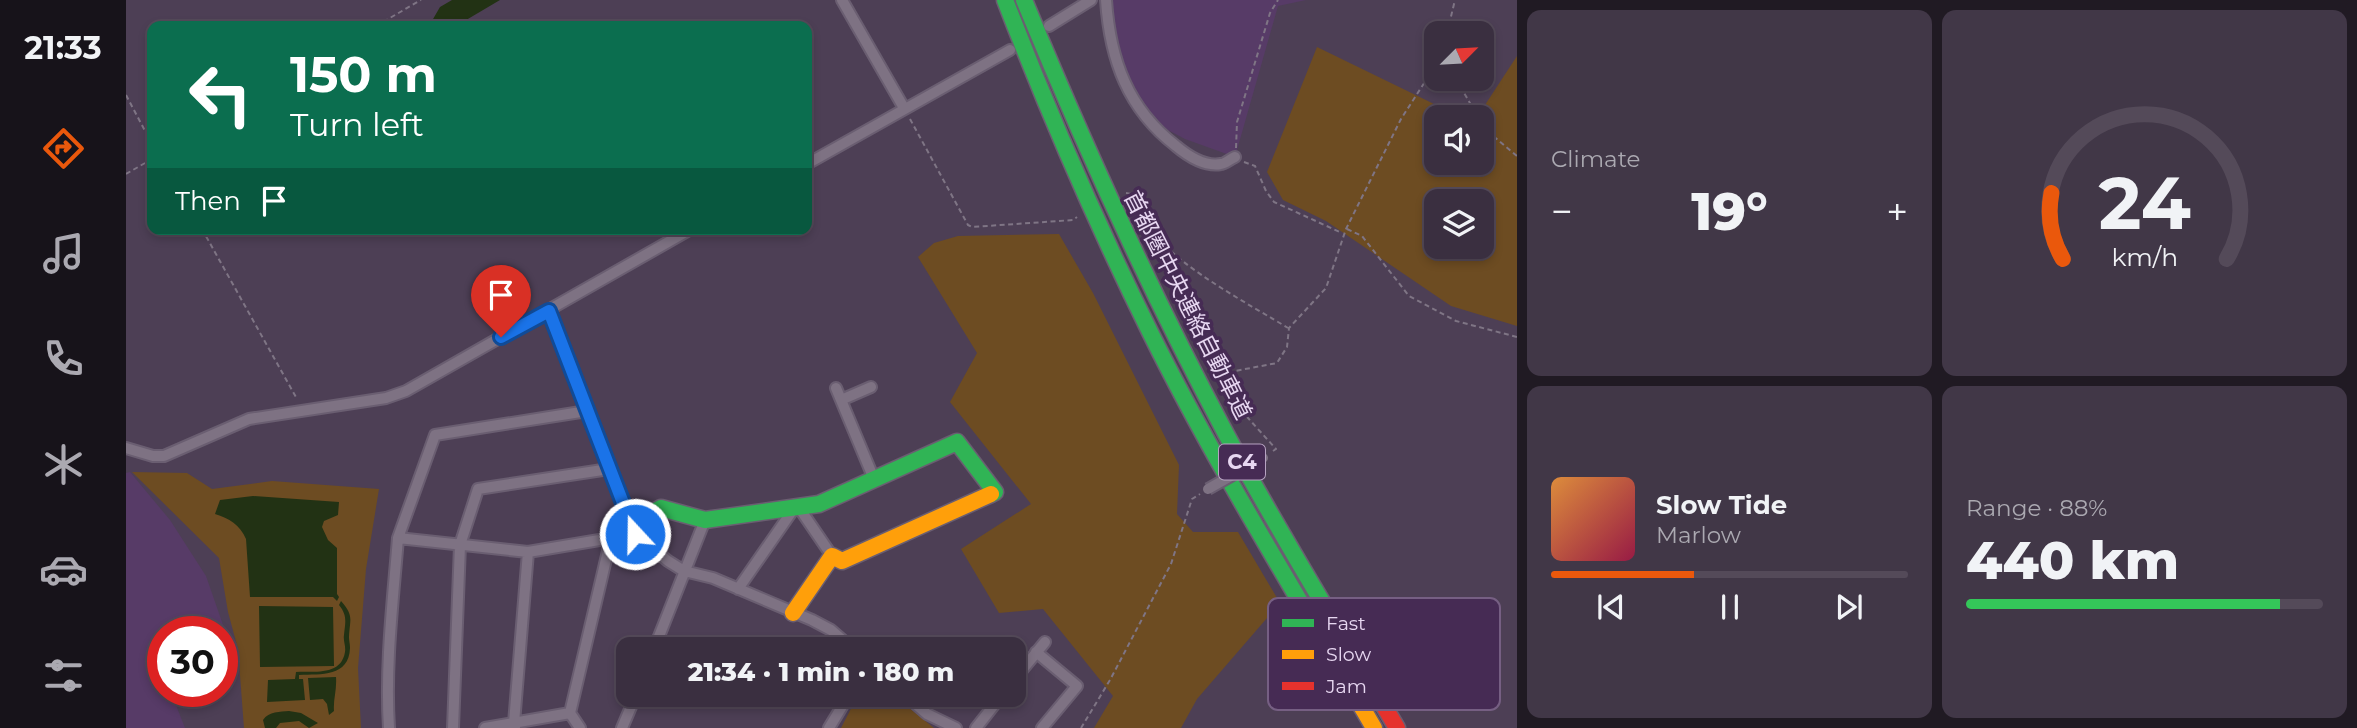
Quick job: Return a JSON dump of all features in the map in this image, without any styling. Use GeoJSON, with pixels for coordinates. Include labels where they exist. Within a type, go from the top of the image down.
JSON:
{"type":"FeatureCollection","features":[{"type":"Feature","properties":{"kind":"main road","name":"首都圏中央連絡自動車道"},"geometry":{"type":"LineString","coordinates":[[1005,0],[1036,80],[1088,198],[1171,372],[1220,464],[1298,598]]}},
{"type":"Feature","properties":{"kind":"main road","name":"首都圏中央連絡自動車道"},"geometry":{"type":"LineString","coordinates":[[1024,0],[1093,164],[1186,357],[1264,501],[1321,598]]}},
{"type":"Feature","properties":{"kind":"main road"},"geometry":{"type":"LineString","coordinates":[[633,529],[661,508],[705,520],[819,504],[957,442],[995,492],[842,561],[831,556],[793,613]]}},
{"type":"Feature","properties":{"kind":"main road","name":"首都圏中央連絡自動車道"},"geometry":{"type":"LineString","coordinates":[[1364,710],[1374,728]]}},
{"type":"Feature","properties":{"kind":"main road","name":"首都圏中央連絡自動車道"},"geometry":{"type":"LineString","coordinates":[[1386,710],[1397,728]]}},
{"type":"Feature","properties":{"kind":"street"},"geometry":{"type":"LineString","coordinates":[[842,0],[904,108]]}},
{"type":"Feature","properties":{"kind":"street"},"geometry":{"type":"LineString","coordinates":[[1049,26],[1090,0]]}},
{"type":"Feature","properties":{"kind":"street"},"geometry":{"type":"LineString","coordinates":[[1106,0],[1113,48],[1131,97],[1145,118],[1157,131],[1201,162],[1222,164],[1235,157]]}},
{"type":"Feature","properties":{"kind":"street"},"geometry":{"type":"LineString","coordinates":[[812,161],[1010,50]]}},
{"type":"Feature","properties":{"kind":"street"},"geometry":{"type":"LineString","coordinates":[[126,448],[153,456],[164,456],[249,419],[386,398],[406,391],[681,235]]}},
{"type":"Feature","properties":{"kind":"street"},"geometry":{"type":"LineString","coordinates":[[549,311],[633,529],[668,561],[684,571],[713,578],[831,630],[839,637]]}},
{"type":"Feature","properties":{"kind":"street"},"geometry":{"type":"LineString","coordinates":[[841,400],[871,387]]}},
{"type":"Feature","properties":{"kind":"street"},"geometry":{"type":"LineString","coordinates":[[836,388],[874,479]]}},
{"type":"Feature","properties":{"kind":"street"},"geometry":{"type":"LineString","coordinates":[[389,728],[387,702],[390,631],[398,538],[435,435],[587,411]]}},
{"type":"Feature","properties":{"kind":"street"},"geometry":{"type":"LineString","coordinates":[[1208,489],[1263,458]]}},
{"type":"Feature","properties":{"kind":"street"},"geometry":{"type":"LineString","coordinates":[[453,728],[460,545],[478,489],[610,469]]}},
{"type":"Feature","properties":{"kind":"street"},"geometry":{"type":"LineString","coordinates":[[738,589],[795,507],[802,512],[831,556]]}},
{"type":"Feature","properties":{"kind":"street"},"geometry":{"type":"LineString","coordinates":[[659,637],[705,520]]}},
{"type":"Feature","properties":{"kind":"street"},"geometry":{"type":"LineString","coordinates":[[398,538],[528,552],[611,538],[633,529]]}},
{"type":"Feature","properties":{"kind":"street"},"geometry":{"type":"LineString","coordinates":[[580,728],[570,713],[611,538]]}},
{"type":"Feature","properties":{"kind":"street"},"geometry":{"type":"LineString","coordinates":[[514,726],[528,552]]}},
{"type":"Feature","properties":{"kind":"street"},"geometry":{"type":"LineString","coordinates":[[1026,665],[1045,642]]}},
{"type":"Feature","properties":{"kind":"street"},"geometry":{"type":"LineString","coordinates":[[1037,652],[1077,686],[1042,728]]}},
{"type":"Feature","properties":{"kind":"street"},"geometry":{"type":"LineString","coordinates":[[622,728],[631,707]]}},
{"type":"Feature","properties":{"kind":"street"},"geometry":{"type":"LineString","coordinates":[[829,728],[842,707]]}},
{"type":"Feature","properties":{"kind":"street"},"geometry":{"type":"LineString","coordinates":[[919,707],[956,728]]}},
{"type":"Feature","properties":{"kind":"street"},"geometry":{"type":"LineString","coordinates":[[976,728],[993,707]]}},
{"type":"Feature","properties":{"kind":"street"},"geometry":{"type":"LineString","coordinates":[[485,728],[514,726],[570,713]]}},
{"type":"Feature","properties":{"kind":"path"},"geometry":{"type":"LineString","coordinates":[[385,21],[421,0]]}},
{"type":"Feature","properties":{"kind":"path"},"geometry":{"type":"LineString","coordinates":[[1278,0],[1270,13],[1237,122],[1235,157],[1255,166],[1266,191],[1275,202],[1343,234]]}},
{"type":"Feature","properties":{"kind":"path"},"geometry":{"type":"LineString","coordinates":[[1450,21],[1455,0]]}},
{"type":"Feature","properties":{"kind":"path"},"geometry":{"type":"LineString","coordinates":[[1263,458],[1276,449],[1229,397],[1236,371],[1277,363],[1287,347],[1289,328],[1326,288],[1343,234],[1401,119],[1424,83]]}},
{"type":"Feature","properties":{"kind":"path"},"geometry":{"type":"LineString","coordinates":[[126,95],[147,135]]}},
{"type":"Feature","properties":{"kind":"path"},"geometry":{"type":"LineString","coordinates":[[904,108],[968,225],[972,227],[1073,219],[1082,215]]}},
{"type":"Feature","properties":{"kind":"path"},"geometry":{"type":"LineString","coordinates":[[1494,137],[1517,156]]}},
{"type":"Feature","properties":{"kind":"path"},"geometry":{"type":"LineString","coordinates":[[126,174],[147,162]]}},
{"type":"Feature","properties":{"kind":"path"},"geometry":{"type":"LineString","coordinates":[[1126,193],[1135,194],[1141,200],[1159,238],[1181,259],[1289,328]]}},
{"type":"Feature","properties":{"kind":"path"},"geometry":{"type":"LineString","coordinates":[[1346,229],[1362,236],[1409,296],[1456,321],[1517,337]]}},
{"type":"Feature","properties":{"kind":"path"},"geometry":{"type":"LineString","coordinates":[[205,235],[303,411]]}},
{"type":"Feature","properties":{"kind":"path"},"geometry":{"type":"LineString","coordinates":[[1081,728],[1110,680],[1171,564],[1192,499],[1208,489]]}},
{"type":"Feature","properties":{"kind":"shaded area"},"geometry":{"type":"Polygon","coordinates":[[[452,0],[500,0],[464,21],[432,21],[440,7],[452,0]]]}},
{"type":"Feature","properties":{"kind":"shaded area"},"geometry":{"type":"Polygon","coordinates":[[[1109,0],[1306,0],[1278,6],[1235,157],[1185,139],[1145,118],[1108,24],[1109,0]]]}},
{"type":"Feature","properties":{"kind":"shaded area"},"geometry":{"type":"Polygon","coordinates":[[[1317,47],[1435,105],[1424,105],[1424,175],[1494,175],[1494,105],[1485,105],[1517,56],[1517,326],[1451,306],[1326,221],[1283,200],[1267,172],[1317,47]]]}},
{"type":"Feature","properties":{"kind":"shaded area"},"geometry":{"type":"Polygon","coordinates":[[[1059,234],[1093,293],[1179,465],[1177,514],[1193,532],[1238,532],[1277,598],[1268,598],[1268,617],[1197,699],[1181,728],[1094,728],[1113,696],[1043,609],[999,613],[961,549],[1031,504],[950,402],[977,353],[918,257],[934,243],[958,236],[1059,234]]]}},
{"type":"Feature","properties":{"kind":"shaded area"},"geometry":{"type":"Polygon","coordinates":[[[130,472],[170,520],[206,576],[220,616],[147,616],[147,707],[177,707],[185,728],[126,728],[126,473],[130,472]]]}},
{"type":"Feature","properties":{"kind":"shaded area"},"geometry":{"type":"Polygon","coordinates":[[[132,472],[187,473],[212,489],[272,481],[379,489],[366,569],[358,668],[361,728],[244,728],[238,616],[229,616],[219,558],[132,472]]]}},
{"type":"Feature","properties":{"kind":"shaded area"},"geometry":{"type":"Polygon","coordinates":[[[253,496],[339,502],[338,515],[324,521],[322,527],[328,540],[337,548],[337,601],[333,597],[250,597],[246,539],[233,523],[215,514],[220,500],[253,496]]]}},
{"type":"Feature","properties":{"kind":"shaded area"},"geometry":{"type":"Polygon","coordinates":[[[341,601],[350,618],[350,648],[345,664],[332,672],[299,675],[299,679],[303,679],[305,700],[267,702],[268,680],[295,679],[296,672],[326,671],[333,669],[343,660],[345,620],[339,605],[341,601]]]}},
{"type":"Feature","properties":{"kind":"shaded area"},"geometry":{"type":"Polygon","coordinates":[[[259,606],[333,607],[334,666],[260,667],[259,606]]]}},
{"type":"Feature","properties":{"kind":"shaded area"},"geometry":{"type":"Polygon","coordinates":[[[336,677],[334,711],[329,715],[323,699],[310,700],[308,678],[336,677]]]}},
{"type":"Feature","properties":{"kind":"shaded area"},"geometry":{"type":"Polygon","coordinates":[[[852,707],[908,707],[934,728],[841,728],[852,707]]]}},
{"type":"Feature","properties":{"kind":"shaded area"},"geometry":{"type":"Polygon","coordinates":[[[289,711],[301,713],[318,723],[309,728],[299,721],[280,723],[276,728],[265,728],[263,720],[268,715],[289,711]]]}},
{"type":"Feature","properties":{"kind":"traffic: fast"},"geometry":{"type":"LineString","coordinates":[[1005,0],[1074,169],[1151,334],[1212,450],[1298,598]]}},
{"type":"Feature","properties":{"kind":"traffic: fast"},"geometry":{"type":"LineString","coordinates":[[1024,0],[1095,165],[1171,328],[1240,460],[1320,598]]}},
{"type":"Feature","properties":{"kind":"traffic: fast"},"geometry":{"type":"LineString","coordinates":[[631,524],[661,508],[705,520],[819,504],[957,442],[995,492],[991,494]]}},
{"type":"Feature","properties":{"kind":"traffic: slow"},"geometry":{"type":"LineString","coordinates":[[793,613],[832,556],[842,561],[991,494]]}},
{"type":"Feature","properties":{"kind":"traffic: slow"},"geometry":{"type":"LineString","coordinates":[[1363,710],[1374,728]]}},
{"type":"Feature","properties":{"kind":"traffic: jam"},"geometry":{"type":"LineString","coordinates":[[1386,710],[1397,728]]}},
{"type":"Feature","properties":{"kind":"route"},"geometry":{"type":"LineString","coordinates":[[501,337],[549,311],[635,534]]}}]}
